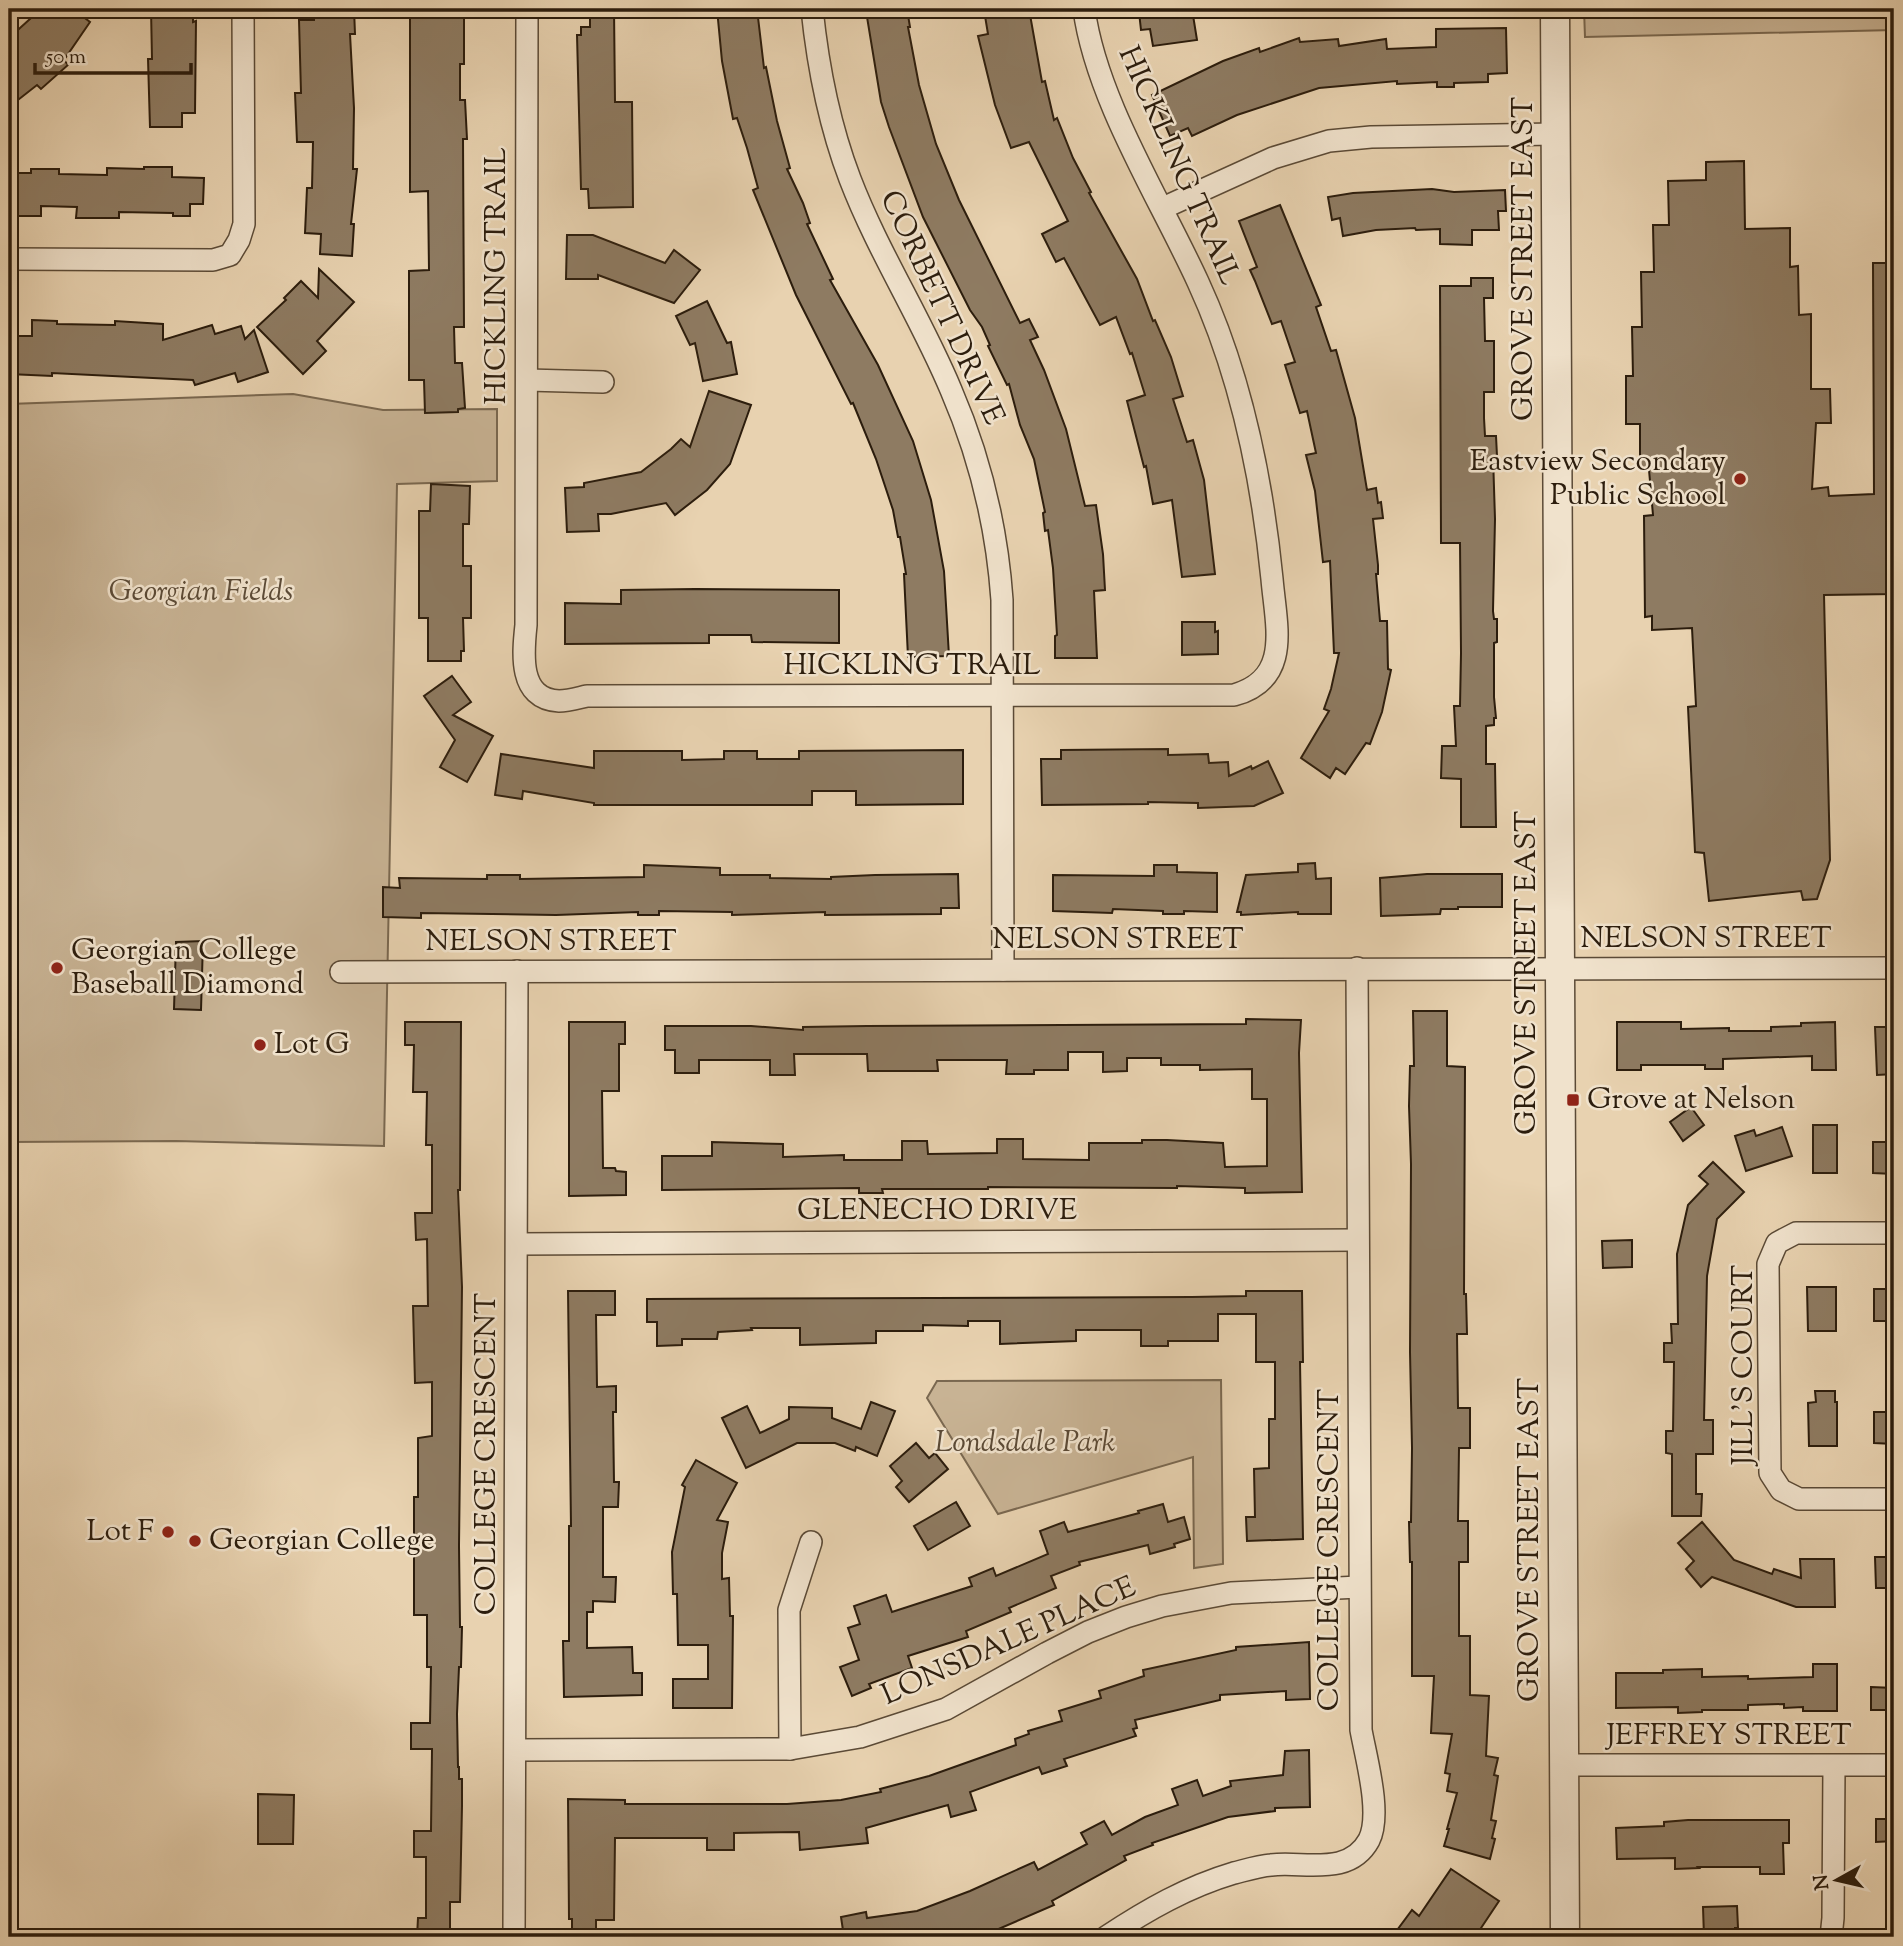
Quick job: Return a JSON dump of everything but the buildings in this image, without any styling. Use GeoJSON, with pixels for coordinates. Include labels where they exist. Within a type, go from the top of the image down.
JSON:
{"type":"FeatureCollection","features":[{"type":"Feature","properties":{"kind":"street"},"geometry":{"type":"LineString","coordinates":[[9,259],[213,260],[230,255],[244,224],[243,9]]}},
{"type":"Feature","properties":{"kind":"street","name":"HICKLING TRAIL"},"geometry":{"type":"LineString","coordinates":[[527,9],[526,625],[523,655],[531,686],[550,699],[561,701],[587,696],[1234,695],[1252,690],[1266,678],[1275,658],[1277,634],[1268,539],[1257,473],[1245,419],[1213,316],[1106,90],[1084,9]]}},
{"type":"Feature","properties":{"kind":"street","name":"CORBETT DRIVE"},"geometry":{"type":"LineString","coordinates":[[812,9],[818,64],[832,125],[850,179],[870,226],[951,387],[989,508],[1000,566],[1002,600],[1003,970]]}},
{"type":"Feature","properties":{"kind":"street","name":"GROVE STREET EAST"},"geometry":{"type":"LineString","coordinates":[[1555,9],[1565,1937]]}},
{"type":"Feature","properties":{"kind":"street"},"geometry":{"type":"LineString","coordinates":[[1163,208],[1273,158],[1329,141],[1371,137],[1556,135]]}},
{"type":"Feature","properties":{"kind":"street"},"geometry":{"type":"LineString","coordinates":[[527,380],[603,382]]}},
{"type":"Feature","properties":{"kind":"street","name":"COLLEGE CRESCENT"},"geometry":{"type":"LineString","coordinates":[[1106,1937],[1143,1912],[1203,1883],[1236,1872],[1272,1865],[1331,1865],[1359,1853],[1370,1839],[1374,1819],[1361,1730],[1357,968]]}},
{"type":"Feature","properties":{"kind":"street","name":"NELSON STREET"},"geometry":{"type":"LineString","coordinates":[[341,972],[1894,968]]}},
{"type":"Feature","properties":{"kind":"street","name":"COLLEGE CRESCENT"},"geometry":{"type":"LineString","coordinates":[[514,1937],[517,971]]}},
{"type":"Feature","properties":{"kind":"street","name":"JILL'S COURT"},"geometry":{"type":"LineString","coordinates":[[1894,1233],[1796,1233],[1777,1243],[1768,1264],[1770,1473],[1781,1490],[1799,1499],[1894,1499]]}},
{"type":"Feature","properties":{"kind":"street","name":"GLENECHO DRIVE"},"geometry":{"type":"LineString","coordinates":[[517,1244],[1357,1240]]}},
{"type":"Feature","properties":{"kind":"street"},"geometry":{"type":"LineString","coordinates":[[790,1749],[789,1610],[811,1542]]}},
{"type":"Feature","properties":{"kind":"street","name":"LONSDALE PLACE"},"geometry":{"type":"LineString","coordinates":[[516,1750],[790,1749],[860,1737],[946,1709],[1088,1632],[1162,1606],[1231,1593],[1359,1587]]}},
{"type":"Feature","properties":{"kind":"street","name":"JEFFREY STREET"},"geometry":{"type":"LineString","coordinates":[[1564,1765],[1894,1765]]}},
{"type":"Feature","properties":{"kind":"street"},"geometry":{"type":"LineString","coordinates":[[1831,1937],[1834,1766]]}},
{"type":"Feature","properties":{"kind":"green space"},"geometry":{"type":"Polygon","coordinates":[[[1584,9],[1894,9],[1894,30],[1585,37],[1584,9]]]}},
{"type":"Feature","properties":{"kind":"green space","name":"Georgian Fields"},"geometry":{"type":"Polygon","coordinates":[[[293,394],[383,410],[497,409],[497,481],[397,484],[384,1146],[176,1141],[9,1142],[9,404],[293,394]]]}},
{"type":"Feature","properties":{"kind":"green space","name":"Londsdale Park"},"geometry":{"type":"Polygon","coordinates":[[[1221,1380],[1223,1564],[1194,1568],[1193,1457],[998,1514],[927,1398],[937,1381],[1221,1380]]]}},
{"type":"Feature","properties":{"kind":"place","name":"Eastview Secondary Public School"},"geometry":{"type":"Point","coordinates":[1740,479]}},
{"type":"Feature","properties":{"kind":"place","name":"Georgian College Baseball Diamond"},"geometry":{"type":"Point","coordinates":[57,968]}},
{"type":"Feature","properties":{"kind":"place","name":"Lot G"},"geometry":{"type":"Point","coordinates":[260,1045]}},
{"type":"Feature","properties":{"kind":"place","name":"Grove at Nelson"},"geometry":{"type":"Point","coordinates":[1573,1100]}},
{"type":"Feature","properties":{"kind":"place","name":"Lot F"},"geometry":{"type":"Point","coordinates":[168,1532]}},
{"type":"Feature","properties":{"kind":"place","name":"Georgian College"},"geometry":{"type":"Point","coordinates":[195,1541]}}]}
